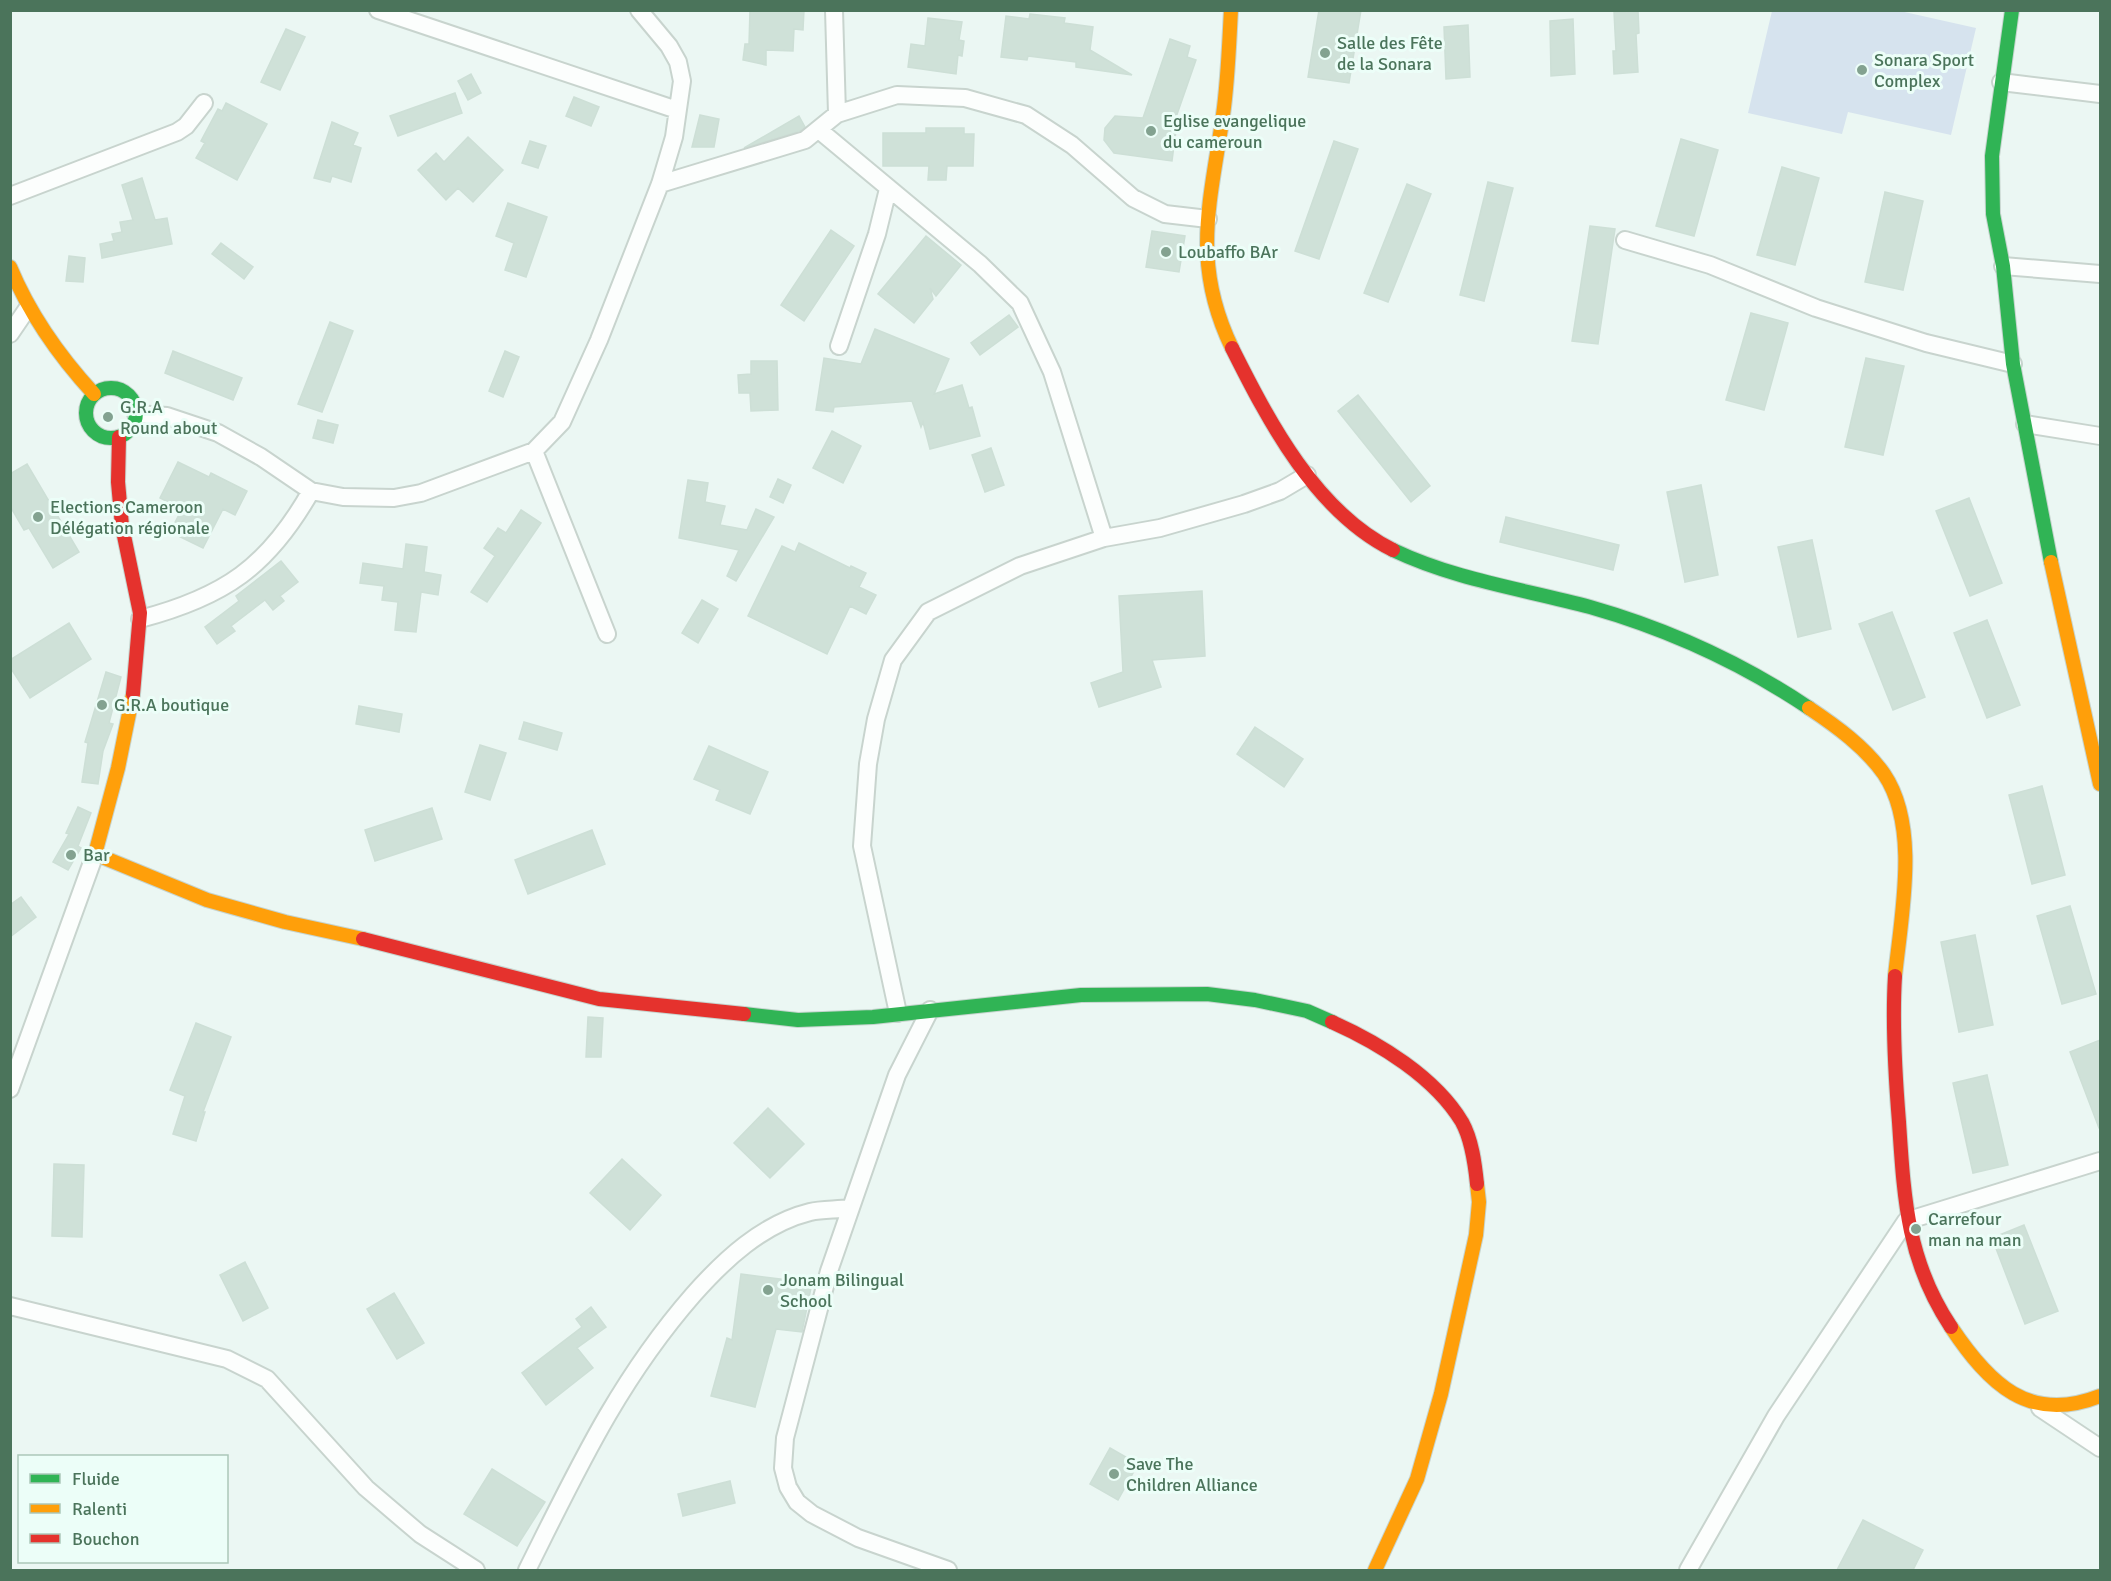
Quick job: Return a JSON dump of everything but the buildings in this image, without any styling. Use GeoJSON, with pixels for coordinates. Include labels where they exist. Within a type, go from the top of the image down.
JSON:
{"type":"FeatureCollection","features":[{"type":"Feature","properties":{"kind":"street"},"geometry":{"type":"LineString","coordinates":[[378,10],[677,110]]}},
{"type":"Feature","properties":{"kind":"street"},"geometry":{"type":"LineString","coordinates":[[136,414],[166,416],[218,433],[261,457],[311,491],[343,497],[394,498],[447,484],[463,475],[534,450],[562,422],[599,340],[660,184],[674,137],[682,81],[678,62],[669,46],[639,10]]}},
{"type":"Feature","properties":{"kind":"street"},"geometry":{"type":"LineString","coordinates":[[834,10],[837,114]]}},
{"type":"Feature","properties":{"kind":"street"},"geometry":{"type":"LineString","coordinates":[[1231,10],[1224,103],[1208,219],[1208,275],[1222,322],[1247,376],[1307,475],[1357,527],[1397,552],[1437,569],[1623,617],[1700,649],[1751,673],[1807,706],[1874,762],[1892,787],[1900,817],[1904,856],[1892,1017],[1906,1221],[1933,1300],[1974,1361],[2002,1385],[2100,1448]]}},
{"type":"Feature","properties":{"kind":"street"},"geometry":{"type":"LineString","coordinates":[[2012,10],[1992,156],[1993,214],[2003,266],[2013,364],[2056,591],[2100,784]]}},
{"type":"Feature","properties":{"kind":"street"},"geometry":{"type":"LineString","coordinates":[[2001,82],[2100,94]]}},
{"type":"Feature","properties":{"kind":"street"},"geometry":{"type":"LineString","coordinates":[[660,184],[805,140],[837,114],[897,95],[965,98],[1026,114],[1072,145],[1133,198],[1165,214],[1208,219]]}},
{"type":"Feature","properties":{"kind":"street"},"geometry":{"type":"LineString","coordinates":[[10,196],[177,132],[186,126],[204,103]]}},
{"type":"Feature","properties":{"kind":"street"},"geometry":{"type":"LineString","coordinates":[[819,130],[980,264],[1020,303],[1052,372],[1104,538]]}},
{"type":"Feature","properties":{"kind":"street"},"geometry":{"type":"LineString","coordinates":[[839,346],[878,234],[888,189]]}},
{"type":"Feature","properties":{"kind":"street"},"geometry":{"type":"LineString","coordinates":[[1625,240],[1710,265],[1816,308],[1926,343],[2013,364]]}},
{"type":"Feature","properties":{"kind":"street"},"geometry":{"type":"LineString","coordinates":[[2003,266],[2100,274]]}},
{"type":"Feature","properties":{"kind":"street"},"geometry":{"type":"LineString","coordinates":[[10,267],[27,309],[60,355],[94,394]]}},
{"type":"Feature","properties":{"kind":"street"},"geometry":{"type":"LineString","coordinates":[[10,334],[27,309]]}},
{"type":"Feature","properties":{"kind":"street"},"geometry":{"type":"LineString","coordinates":[[112,388],[130,396],[136,414],[128,432],[119,437],[110,438],[92,430],[86,412],[94,394],[112,388]]}},
{"type":"Feature","properties":{"kind":"street"},"geometry":{"type":"LineString","coordinates":[[2025,424],[2100,436]]}},
{"type":"Feature","properties":{"kind":"street"},"geometry":{"type":"LineString","coordinates":[[10,1089],[95,854],[135,688],[140,619],[120,514],[117,469],[119,437]]}},
{"type":"Feature","properties":{"kind":"street"},"geometry":{"type":"LineString","coordinates":[[534,450],[607,634]]}},
{"type":"Feature","properties":{"kind":"street"},"geometry":{"type":"LineString","coordinates":[[898,1012],[862,846],[868,764],[876,719],[893,660],[928,612],[1020,566],[1104,538],[1192,520],[1244,504],[1280,491],[1307,475]]}},
{"type":"Feature","properties":{"kind":"street"},"geometry":{"type":"LineString","coordinates":[[140,619],[186,605],[213,593],[253,568],[281,539],[311,491]]}},
{"type":"Feature","properties":{"kind":"street"},"geometry":{"type":"LineString","coordinates":[[95,854],[207,900],[285,922],[429,955],[599,999],[798,1020],[873,1017],[898,1012],[1081,995],[1207,994],[1255,1000],[1307,1011],[1362,1035],[1398,1057],[1449,1104],[1463,1124],[1474,1158],[1479,1202],[1476,1235],[1442,1394],[1417,1479],[1375,1570]]}},
{"type":"Feature","properties":{"kind":"street"},"geometry":{"type":"LineString","coordinates":[[930,1010],[897,1075],[850,1209],[814,1323],[785,1438],[783,1468],[788,1488],[797,1502],[812,1514],[858,1538],[948,1570]]}},
{"type":"Feature","properties":{"kind":"street"},"geometry":{"type":"LineString","coordinates":[[1688,1570],[1776,1416],[1906,1221],[2100,1161]]}},
{"type":"Feature","properties":{"kind":"street"},"geometry":{"type":"LineString","coordinates":[[527,1570],[589,1445],[626,1382],[668,1324],[710,1277],[745,1244],[779,1225],[810,1212],[850,1209]]}},
{"type":"Feature","properties":{"kind":"street"},"geometry":{"type":"LineString","coordinates":[[10,1306],[227,1359],[267,1379],[366,1488],[420,1534],[476,1570]]}},
{"type":"Feature","properties":{"kind":"street"},"geometry":{"type":"LineString","coordinates":[[2040,1408],[2077,1407],[2100,1396]]}},
{"type":"Feature","properties":{"kind":"shaded area","name":"Sonara Sport Complex"},"geometry":{"type":"Polygon","coordinates":[[[1772,11],[1900,11],[1976,28],[1951,135],[1848,112],[1842,134],[1748,113],[1772,11]]]}},
{"type":"Feature","properties":{"kind":"traffic: fast"},"geometry":{"type":"LineString","coordinates":[[2012,10],[1992,156],[1993,214],[2003,266],[2013,364],[2051,562]]}},
{"type":"Feature","properties":{"kind":"traffic: fast"},"geometry":{"type":"LineString","coordinates":[[111,388],[129,395],[136,413],[129,431],[111,438],[93,431],[86,413],[93,395],[111,388]]}},
{"type":"Feature","properties":{"kind":"traffic: fast"},"geometry":{"type":"LineString","coordinates":[[1393,550],[1441,569],[1590,607],[1647,626],[1731,662],[1809,708]]}},
{"type":"Feature","properties":{"kind":"traffic: fast"},"geometry":{"type":"LineString","coordinates":[[744,1014],[798,1020],[873,1017],[1081,995],[1207,994],[1255,1000],[1307,1011],[1332,1022]]}},
{"type":"Feature","properties":{"kind":"traffic: slow"},"geometry":{"type":"LineString","coordinates":[[1231,10],[1225,102],[1209,205],[1207,233],[1211,288],[1219,317],[1232,348]]}},
{"type":"Feature","properties":{"kind":"traffic: slow"},"geometry":{"type":"LineString","coordinates":[[10,267],[46,334],[94,394]]}},
{"type":"Feature","properties":{"kind":"traffic: slow"},"geometry":{"type":"LineString","coordinates":[[2051,562],[2100,784]]}},
{"type":"Feature","properties":{"kind":"traffic: slow"},"geometry":{"type":"LineString","coordinates":[[133,694],[118,768],[95,854],[207,900],[285,922],[363,939]]}},
{"type":"Feature","properties":{"kind":"traffic: slow"},"geometry":{"type":"LineString","coordinates":[[1809,708],[1840,730],[1868,755],[1884,774],[1895,795],[1902,819],[1905,845],[1904,900],[1895,976]]}},
{"type":"Feature","properties":{"kind":"traffic: slow"},"geometry":{"type":"LineString","coordinates":[[1375,1570],[1417,1479],[1441,1394],[1476,1235],[1479,1202],[1477,1184]]}},
{"type":"Feature","properties":{"kind":"traffic: slow"},"geometry":{"type":"LineString","coordinates":[[1951,1327],[1980,1366],[1996,1381],[2032,1402],[2052,1405],[2075,1403],[2100,1396]]}},
{"type":"Feature","properties":{"kind":"traffic: jam"},"geometry":{"type":"LineString","coordinates":[[1232,348],[1279,434],[1318,489],[1341,513],[1365,533],[1393,550]]}},
{"type":"Feature","properties":{"kind":"traffic: jam"},"geometry":{"type":"LineString","coordinates":[[119,437],[118,482],[122,526],[140,613],[133,694]]}},
{"type":"Feature","properties":{"kind":"traffic: jam"},"geometry":{"type":"LineString","coordinates":[[363,939],[599,999],[744,1014]]}},
{"type":"Feature","properties":{"kind":"traffic: jam"},"geometry":{"type":"LineString","coordinates":[[1895,976],[1895,1067],[1906,1203],[1910,1228],[1925,1278],[1951,1327]]}},
{"type":"Feature","properties":{"kind":"traffic: jam"},"geometry":{"type":"LineString","coordinates":[[1332,1022],[1387,1051],[1437,1090],[1462,1122],[1468,1136],[1477,1184]]}},
{"type":"Feature","properties":{"kind":"place","name":"Salle des Fête de la Sonara"},"geometry":{"type":"Point","coordinates":[1325,53]}},
{"type":"Feature","properties":{"kind":"place","name":"Sonara Sport Complex"},"geometry":{"type":"Point","coordinates":[1862,70]}},
{"type":"Feature","properties":{"kind":"place","name":"Eglise evangelique du cameroun"},"geometry":{"type":"Point","coordinates":[1151,131]}},
{"type":"Feature","properties":{"kind":"place","name":"Loubaffo BAr"},"geometry":{"type":"Point","coordinates":[1166,252]}},
{"type":"Feature","properties":{"kind":"place","name":"G.R.A Round about"},"geometry":{"type":"Point","coordinates":[108,417]}},
{"type":"Feature","properties":{"kind":"place","name":"Elections Cameroon Délégation régionale"},"geometry":{"type":"Point","coordinates":[38,517]}},
{"type":"Feature","properties":{"kind":"place","name":"G.R.A boutique"},"geometry":{"type":"Point","coordinates":[102,705]}},
{"type":"Feature","properties":{"kind":"place","name":"Bar"},"geometry":{"type":"Point","coordinates":[71,855]}},
{"type":"Feature","properties":{"kind":"place","name":"Carrefour man na man"},"geometry":{"type":"Point","coordinates":[1916,1229]}},
{"type":"Feature","properties":{"kind":"place","name":"Jonam Bilingual School"},"geometry":{"type":"Point","coordinates":[768,1290]}},
{"type":"Feature","properties":{"kind":"place","name":"Save The Children Alliance"},"geometry":{"type":"Point","coordinates":[1114,1474]}}]}
